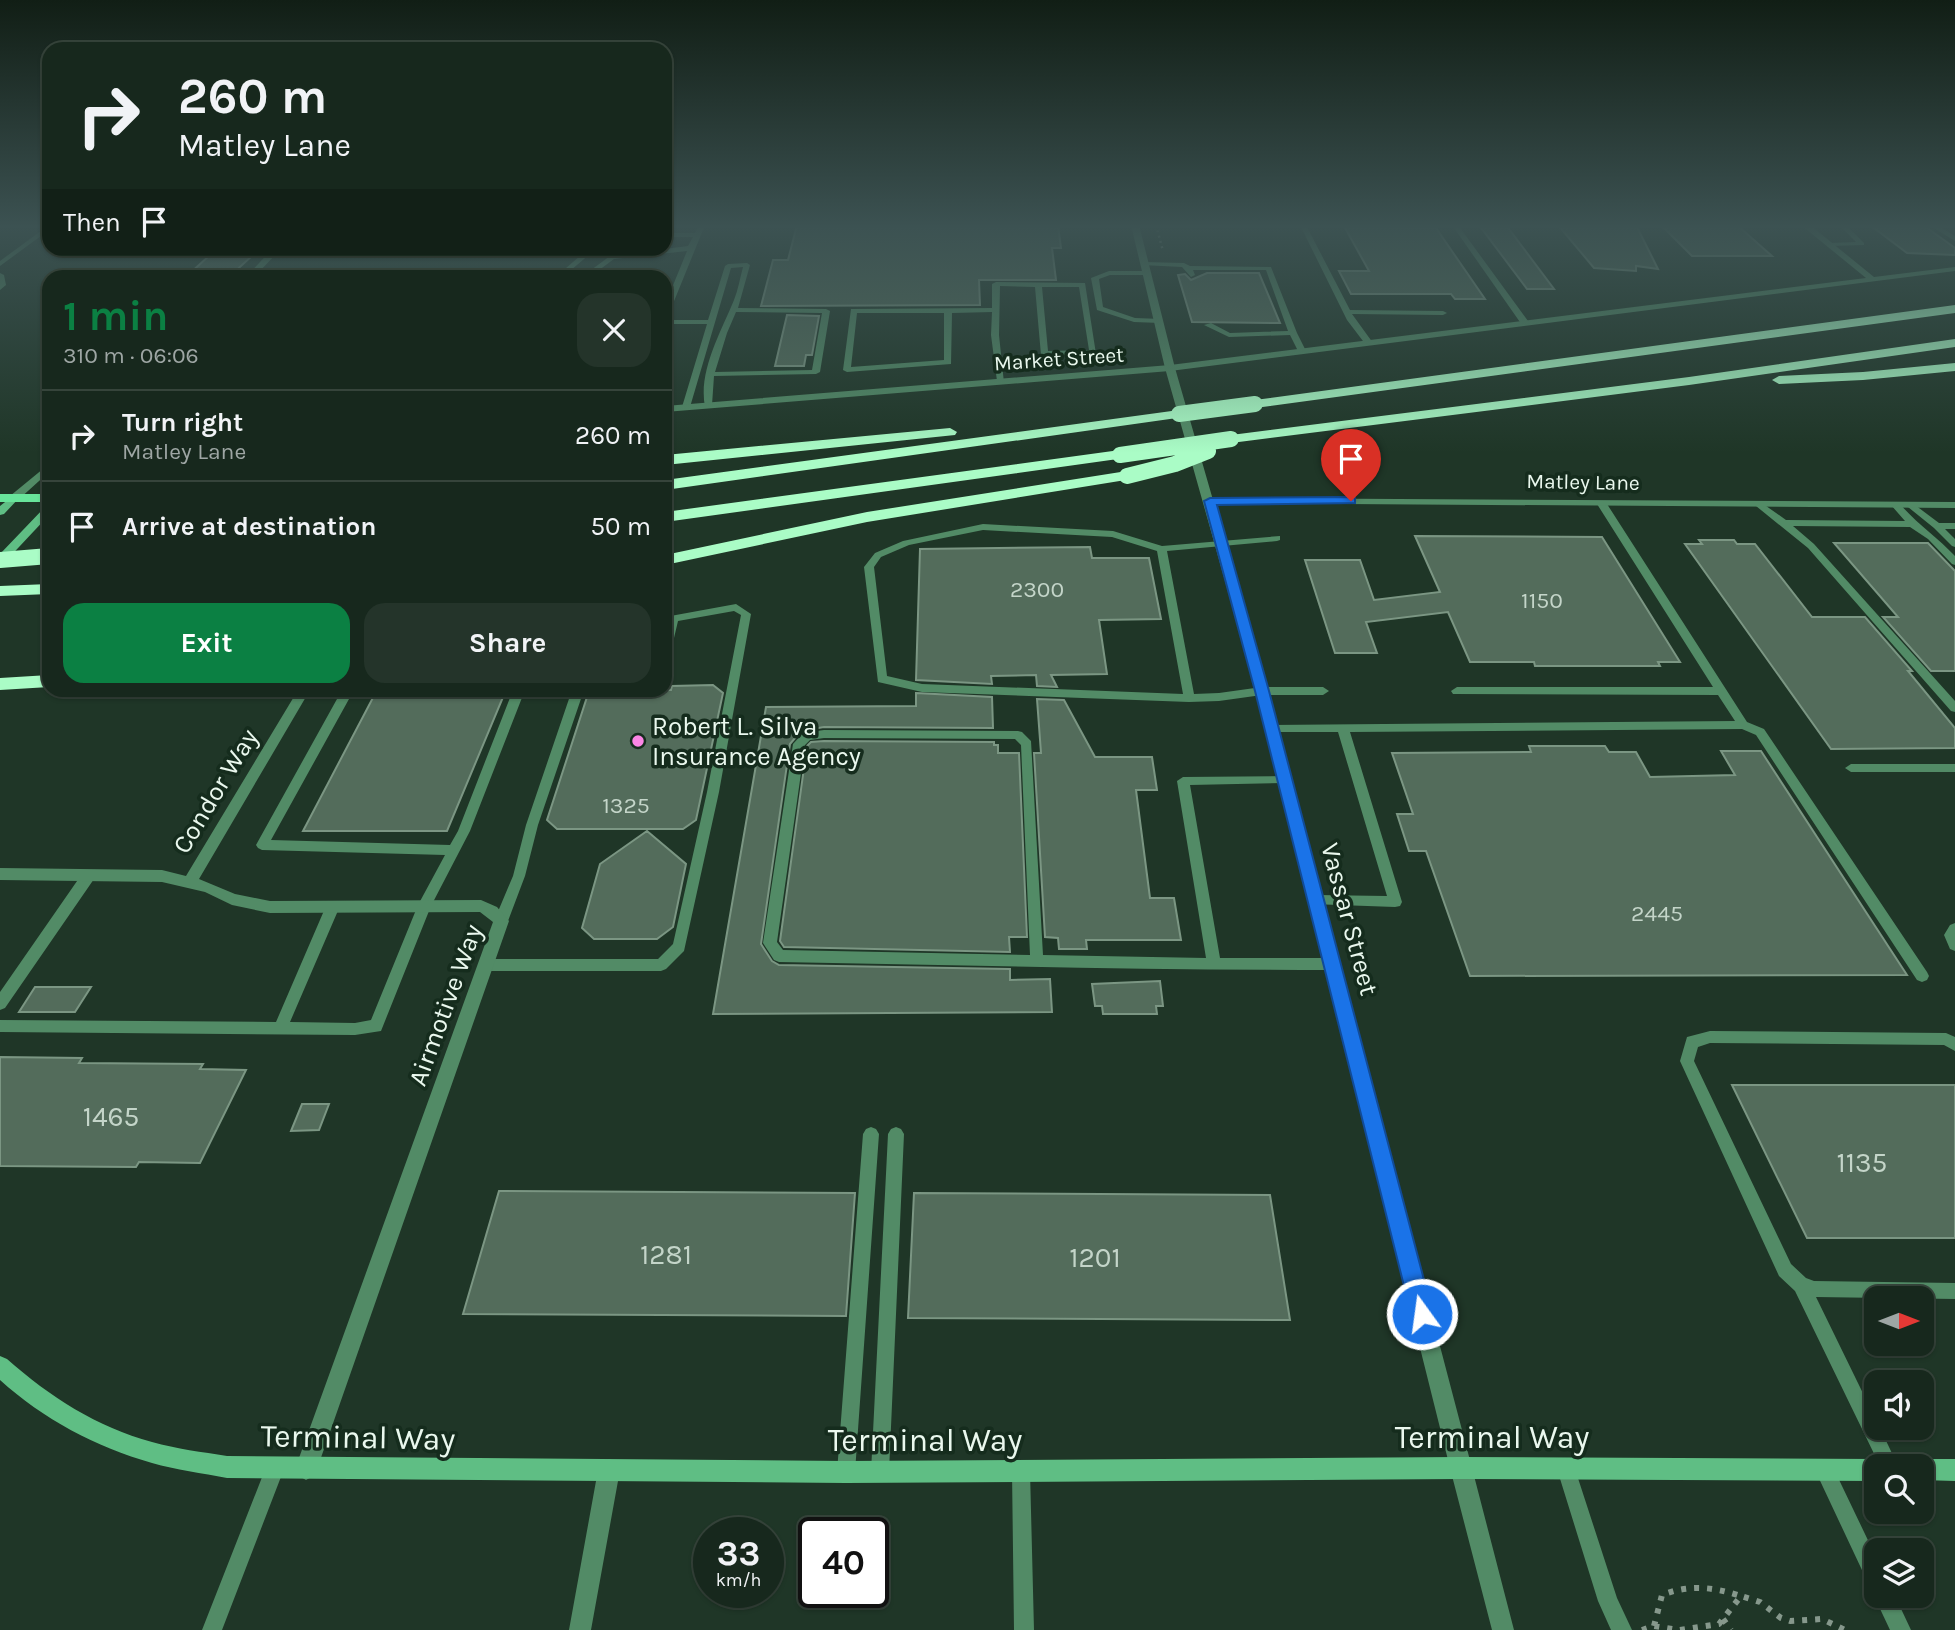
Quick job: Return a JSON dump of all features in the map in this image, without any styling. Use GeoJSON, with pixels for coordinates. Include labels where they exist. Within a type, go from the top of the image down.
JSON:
{"type":"FeatureCollection","features":[{"type":"Feature","properties":{"kind":"highway"},"geometry":{"type":"LineString","coordinates":[[1816,328],[1925,301]]}},
{"type":"Feature","properties":{"kind":"highway"},"geometry":{"type":"LineString","coordinates":[[672,459],[1179,414],[1955,309]]}},
{"type":"Feature","properties":{"kind":"highway"},"geometry":{"type":"LineString","coordinates":[[672,516],[1231,439],[1689,381],[1955,343]]}},
{"type":"Feature","properties":{"kind":"highway"},"geometry":{"type":"LineString","coordinates":[[1689,381],[1833,378],[1955,367]]}},
{"type":"Feature","properties":{"kind":"highway"},"geometry":{"type":"LineString","coordinates":[[672,484],[1112,420]]}},
{"type":"Feature","properties":{"kind":"highway"},"geometry":{"type":"LineString","coordinates":[[672,558],[878,514],[1127,476],[1185,460],[1231,439]]}},
{"type":"Feature","properties":{"kind":"highway"},"geometry":{"type":"LineString","coordinates":[[0,560],[42,557]]}},
{"type":"Feature","properties":{"kind":"highway"},"geometry":{"type":"LineString","coordinates":[[0,591],[42,589]]}},
{"type":"Feature","properties":{"kind":"highway"},"geometry":{"type":"LineString","coordinates":[[0,684],[42,681]]}},
{"type":"Feature","properties":{"kind":"main road"},"geometry":{"type":"LineString","coordinates":[[0,512],[7,498],[42,498]]}},
{"type":"Feature","properties":{"kind":"main road"},"geometry":{"type":"LineString","coordinates":[[0,560],[42,516]]}},
{"type":"Feature","properties":{"kind":"main road","name":"Terminal Way"},"geometry":{"type":"LineString","coordinates":[[0,1366],[27,1392],[84,1427],[153,1452],[227,1466],[275,1469],[846,1472],[1461,1468],[1864,1470]]}},
{"type":"Feature","properties":{"kind":"main road"},"geometry":{"type":"LineString","coordinates":[[1934,1470],[1955,1470]]}},
{"type":"Feature","properties":{"kind":"street","name":"Vassar Street"},"geometry":{"type":"LineString","coordinates":[[1153,301],[1262,691],[1503,1630]]}},
{"type":"Feature","properties":{"kind":"street","name":"Market Street"},"geometry":{"type":"LineString","coordinates":[[672,408],[1170,368],[1698,301]]}},
{"type":"Feature","properties":{"kind":"street"},"geometry":{"type":"LineString","coordinates":[[7,498],[42,472]]}},
{"type":"Feature","properties":{"kind":"street","name":"Matley Lane"},"geometry":{"type":"LineString","coordinates":[[1210,501],[1955,505]]}},
{"type":"Feature","properties":{"kind":"street","name":"Condor Way"},"geometry":{"type":"LineString","coordinates":[[190,882],[300,697]]}},
{"type":"Feature","properties":{"kind":"street","name":"Airmotive Way"},"geometry":{"type":"LineString","coordinates":[[0,874],[162,876],[190,882],[247,903],[270,907],[481,906],[492,911],[501,921],[306,1469]]}},
{"type":"Feature","properties":{"kind":"street"},"geometry":{"type":"LineString","coordinates":[[580,1630],[609,1470]]}},
{"type":"Feature","properties":{"kind":"lane"},"geometry":{"type":"LineString","coordinates":[[686,407],[717,301]]}},
{"type":"Feature","properties":{"kind":"lane"},"geometry":{"type":"LineString","coordinates":[[708,405],[710,374],[736,301]]}},
{"type":"Feature","properties":{"kind":"lane"},"geometry":{"type":"LineString","coordinates":[[996,301],[995,335],[1001,381]]}},
{"type":"Feature","properties":{"kind":"lane"},"geometry":{"type":"LineString","coordinates":[[1039,301],[1044,353],[1093,352],[1085,301]]}},
{"type":"Feature","properties":{"kind":"lane"},"geometry":{"type":"LineString","coordinates":[[1099,301],[1100,308],[1134,320],[1158,321]]}},
{"type":"Feature","properties":{"kind":"lane"},"geometry":{"type":"LineString","coordinates":[[1281,301],[1302,351]]}},
{"type":"Feature","properties":{"kind":"lane"},"geometry":{"type":"LineString","coordinates":[[1341,301],[1369,343]]}},
{"type":"Feature","properties":{"kind":"lane"},"geometry":{"type":"LineString","coordinates":[[1509,301],[1525,323]]}},
{"type":"Feature","properties":{"kind":"lane"},"geometry":{"type":"LineString","coordinates":[[710,374],[816,372],[826,311],[733,310]]}},
{"type":"Feature","properties":{"kind":"lane"},"geometry":{"type":"LineString","coordinates":[[948,310],[948,362],[847,370],[854,311],[948,310],[996,310]]}},
{"type":"Feature","properties":{"kind":"lane"},"geometry":{"type":"LineString","coordinates":[[1347,312],[1443,313]]}},
{"type":"Feature","properties":{"kind":"lane"},"geometry":{"type":"LineString","coordinates":[[672,322],[711,321]]}},
{"type":"Feature","properties":{"kind":"lane"},"geometry":{"type":"LineString","coordinates":[[1208,325],[1229,335],[1293,333]]}},
{"type":"Feature","properties":{"kind":"lane"},"geometry":{"type":"LineString","coordinates":[[1602,504],[1742,725]]}},
{"type":"Feature","properties":{"kind":"lane"},"geometry":{"type":"LineString","coordinates":[[1759,504],[1811,546],[1955,708]]}},
{"type":"Feature","properties":{"kind":"lane"},"geometry":{"type":"LineString","coordinates":[[1896,505],[1912,524],[1931,537],[1955,562]]}},
{"type":"Feature","properties":{"kind":"lane"},"geometry":{"type":"LineString","coordinates":[[1911,505],[1955,544]]}},
{"type":"Feature","properties":{"kind":"lane"},"geometry":{"type":"LineString","coordinates":[[1784,523],[1912,524]]}},
{"type":"Feature","properties":{"kind":"lane"},"geometry":{"type":"LineString","coordinates":[[1937,526],[1955,526]]}},
{"type":"Feature","properties":{"kind":"lane"},"geometry":{"type":"LineString","coordinates":[[1277,538],[1162,549],[1113,534],[983,527],[924,537],[878,555],[869,567],[882,679],[922,688],[1189,698],[1262,691],[1324,691]]}},
{"type":"Feature","properties":{"kind":"lane"},"geometry":{"type":"LineString","coordinates":[[1162,549],[1189,698]]}},
{"type":"Feature","properties":{"kind":"lane"},"geometry":{"type":"LineString","coordinates":[[487,965],[661,965],[679,947],[713,792],[746,614],[736,607],[672,619]]}},
{"type":"Feature","properties":{"kind":"lane"},"geometry":{"type":"LineString","coordinates":[[1457,691],[1721,691]]}},
{"type":"Feature","properties":{"kind":"lane"},"geometry":{"type":"LineString","coordinates":[[344,697],[262,845],[454,850]]}},
{"type":"Feature","properties":{"kind":"lane"},"geometry":{"type":"LineString","coordinates":[[0,1026],[355,1029],[376,1026],[425,905],[464,831],[516,697]]}},
{"type":"Feature","properties":{"kind":"lane"},"geometry":{"type":"LineString","coordinates":[[501,921],[519,876],[532,825],[576,697]]}},
{"type":"Feature","properties":{"kind":"lane"},"geometry":{"type":"LineString","coordinates":[[1271,728],[1742,725],[1760,733],[1922,976]]}},
{"type":"Feature","properties":{"kind":"lane"},"geometry":{"type":"LineString","coordinates":[[1316,900],[1395,902],[1343,728]]}},
{"type":"Feature","properties":{"kind":"lane"},"geometry":{"type":"LineString","coordinates":[[1037,962],[1027,744],[1018,734],[824,734],[807,736],[799,744],[770,943],[779,956],[1037,962],[1332,964]]}},
{"type":"Feature","properties":{"kind":"lane"},"geometry":{"type":"LineString","coordinates":[[1851,768],[1955,768]]}},
{"type":"Feature","properties":{"kind":"lane"},"geometry":{"type":"LineString","coordinates":[[1214,964],[1183,781],[1284,779]]}},
{"type":"Feature","properties":{"kind":"lane"},"geometry":{"type":"LineString","coordinates":[[0,1004],[89,875]]}},
{"type":"Feature","properties":{"kind":"lane"},"geometry":{"type":"LineString","coordinates":[[280,1029],[333,906]]}},
{"type":"Feature","properties":{"kind":"lane"},"geometry":{"type":"LineString","coordinates":[[1955,929],[1951,935],[1955,945]]}},
{"type":"Feature","properties":{"kind":"lane"},"geometry":{"type":"LineString","coordinates":[[1883,1454],[1801,1285],[1785,1270],[1687,1061],[1692,1042],[1710,1037],[1946,1040],[1955,1044]]}},
{"type":"Feature","properties":{"kind":"lane"},"geometry":{"type":"LineString","coordinates":[[846,1472],[871,1134]]}},
{"type":"Feature","properties":{"kind":"lane"},"geometry":{"type":"LineString","coordinates":[[880,1472],[896,1134]]}},
{"type":"Feature","properties":{"kind":"lane"},"geometry":{"type":"LineString","coordinates":[[1801,1285],[1823,1289],[1955,1292]]}},
{"type":"Feature","properties":{"kind":"lane"},"geometry":{"type":"LineString","coordinates":[[212,1630],[275,1469]]}},
{"type":"Feature","properties":{"kind":"lane"},"geometry":{"type":"LineString","coordinates":[[1566,1469],[1608,1601],[1622,1630]]}},
{"type":"Feature","properties":{"kind":"lane"},"geometry":{"type":"LineString","coordinates":[[1824,1469],[1864,1553]]}},
{"type":"Feature","properties":{"kind":"lane"},"geometry":{"type":"LineString","coordinates":[[1021,1471],[1024,1630]]}},
{"type":"Feature","properties":{"kind":"lane"},"geometry":{"type":"LineString","coordinates":[[1890,1608],[1901,1630]]}},
{"type":"Feature","properties":{"kind":"path"},"geometry":{"type":"LineString","coordinates":[[1654,1626],[1662,1595],[1677,1588],[1697,1585],[1760,1602],[1790,1621],[1822,1619],[1845,1630]]}},
{"type":"Feature","properties":{"kind":"path"},"geometry":{"type":"LineString","coordinates":[[1641,1630],[1654,1626],[1679,1630],[1719,1624],[1741,1596]]}},
{"type":"Feature","properties":{"kind":"path"},"geometry":{"type":"LineString","coordinates":[[1723,1619],[1731,1630]]}},
{"type":"Feature","properties":{"kind":"building"},"geometry":{"type":"Polygon","coordinates":[[[762,301],[980,301],[980,305],[761,306],[762,301]]]}},
{"type":"Feature","properties":{"kind":"building"},"geometry":{"type":"Polygon","coordinates":[[[1186,301],[1271,301],[1280,323],[1192,322],[1186,301]]]}},
{"type":"Feature","properties":{"kind":"building"},"geometry":{"type":"Polygon","coordinates":[[[787,315],[819,316],[812,355],[806,355],[804,366],[775,366],[787,315]]]}},
{"type":"Feature","properties":{"kind":"building"},"geometry":{"type":"Polygon","coordinates":[[[1415,536],[1602,537],[1680,662],[1658,662],[1660,666],[1535,666],[1534,662],[1470,662],[1448,612],[1366,622],[1377,653],[1335,653],[1305,560],[1360,560],[1374,600],[1440,592],[1415,536]]]}},
{"type":"Feature","properties":{"kind":"building"},"geometry":{"type":"Polygon","coordinates":[[[1699,540],[1734,540],[1737,544],[1755,544],[1812,617],[1865,617],[1912,671],[1908,671],[1955,728],[1955,748],[1831,749],[1685,544],[1702,544],[1699,540]]]}},
{"type":"Feature","properties":{"kind":"building"},"geometry":{"type":"Polygon","coordinates":[[[1834,543],[1928,543],[1955,571],[1955,671],[1931,671],[1883,617],[1898,617],[1834,543]]]}},
{"type":"Feature","properties":{"kind":"building"},"geometry":{"type":"Polygon","coordinates":[[[1090,547],[1092,558],[1149,558],[1161,619],[1099,620],[1107,674],[1051,675],[1057,687],[1037,686],[1036,675],[991,676],[992,684],[916,680],[920,549],[1090,547]]]}},
{"type":"Feature","properties":{"kind":"building"},"geometry":{"type":"Polygon","coordinates":[[[713,685],[723,693],[696,820],[683,829],[557,829],[547,820],[587,697],[672,697],[672,686],[713,685]]]}},
{"type":"Feature","properties":{"kind":"building"},"geometry":{"type":"Polygon","coordinates":[[[916,693],[992,697],[993,728],[824,727],[801,731],[790,744],[761,944],[772,961],[779,965],[1010,969],[1010,980],[1050,979],[1052,1012],[713,1014],[766,707],[916,706],[916,693]]]}},
{"type":"Feature","properties":{"kind":"building"},"geometry":{"type":"Polygon","coordinates":[[[373,697],[503,697],[447,831],[303,831],[373,697]]]}},
{"type":"Feature","properties":{"kind":"building"},"geometry":{"type":"Polygon","coordinates":[[[1037,699],[1064,700],[1095,757],[1152,757],[1157,790],[1136,790],[1150,898],[1174,898],[1181,940],[1086,940],[1087,949],[1059,949],[1058,938],[1045,937],[1034,753],[1041,753],[1037,699]]]}},
{"type":"Feature","properties":{"kind":"building"},"geometry":{"type":"Polygon","coordinates":[[[811,742],[994,742],[994,745],[998,745],[998,753],[1019,753],[1027,937],[1009,937],[1010,952],[784,947],[780,941],[807,746],[811,742]]]}},
{"type":"Feature","properties":{"kind":"building"},"geometry":{"type":"Polygon","coordinates":[[[1529,746],[1605,746],[1609,752],[1636,752],[1650,777],[1735,775],[1721,751],[1761,751],[1907,975],[1470,976],[1426,851],[1409,851],[1397,814],[1413,814],[1392,753],[1531,752],[1529,746]]]}},
{"type":"Feature","properties":{"kind":"building"},"geometry":{"type":"Polygon","coordinates":[[[647,831],[686,864],[673,927],[657,939],[594,939],[582,928],[600,864],[647,831]]]}},
{"type":"Feature","properties":{"kind":"building"},"geometry":{"type":"Polygon","coordinates":[[[1160,981],[1163,1006],[1156,1006],[1157,1014],[1103,1014],[1102,1006],[1095,1006],[1092,984],[1160,981]]]}},
{"type":"Feature","properties":{"kind":"building"},"geometry":{"type":"Polygon","coordinates":[[[35,987],[91,987],[75,1012],[19,1012],[35,987]]]}},
{"type":"Feature","properties":{"kind":"building"},"geometry":{"type":"Polygon","coordinates":[[[0,1057],[82,1058],[79,1063],[203,1064],[200,1069],[246,1070],[200,1163],[139,1162],[136,1167],[0,1166],[0,1057]]]}},
{"type":"Feature","properties":{"kind":"building"},"geometry":{"type":"Polygon","coordinates":[[[1732,1085],[1955,1085],[1955,1238],[1807,1238],[1732,1085]]]}},
{"type":"Feature","properties":{"kind":"building"},"geometry":{"type":"Polygon","coordinates":[[[302,1104],[329,1104],[319,1130],[291,1131],[302,1104]]]}},
{"type":"Feature","properties":{"kind":"building"},"geometry":{"type":"Polygon","coordinates":[[[499,1191],[855,1193],[846,1316],[463,1314],[499,1191]]]}},
{"type":"Feature","properties":{"kind":"building"},"geometry":{"type":"Polygon","coordinates":[[[914,1193],[1270,1195],[1290,1320],[908,1318],[914,1193]]]}},
{"type":"Feature","properties":{"kind":"place","name":"Robert L. Silva Insurance Agency"},"geometry":{"type":"Point","coordinates":[638,741]}},
{"type":"Feature","properties":{"kind":"route"},"geometry":{"type":"LineString","coordinates":[[1351,501],[1210,501],[1262,691],[1422,1314]]}}]}
